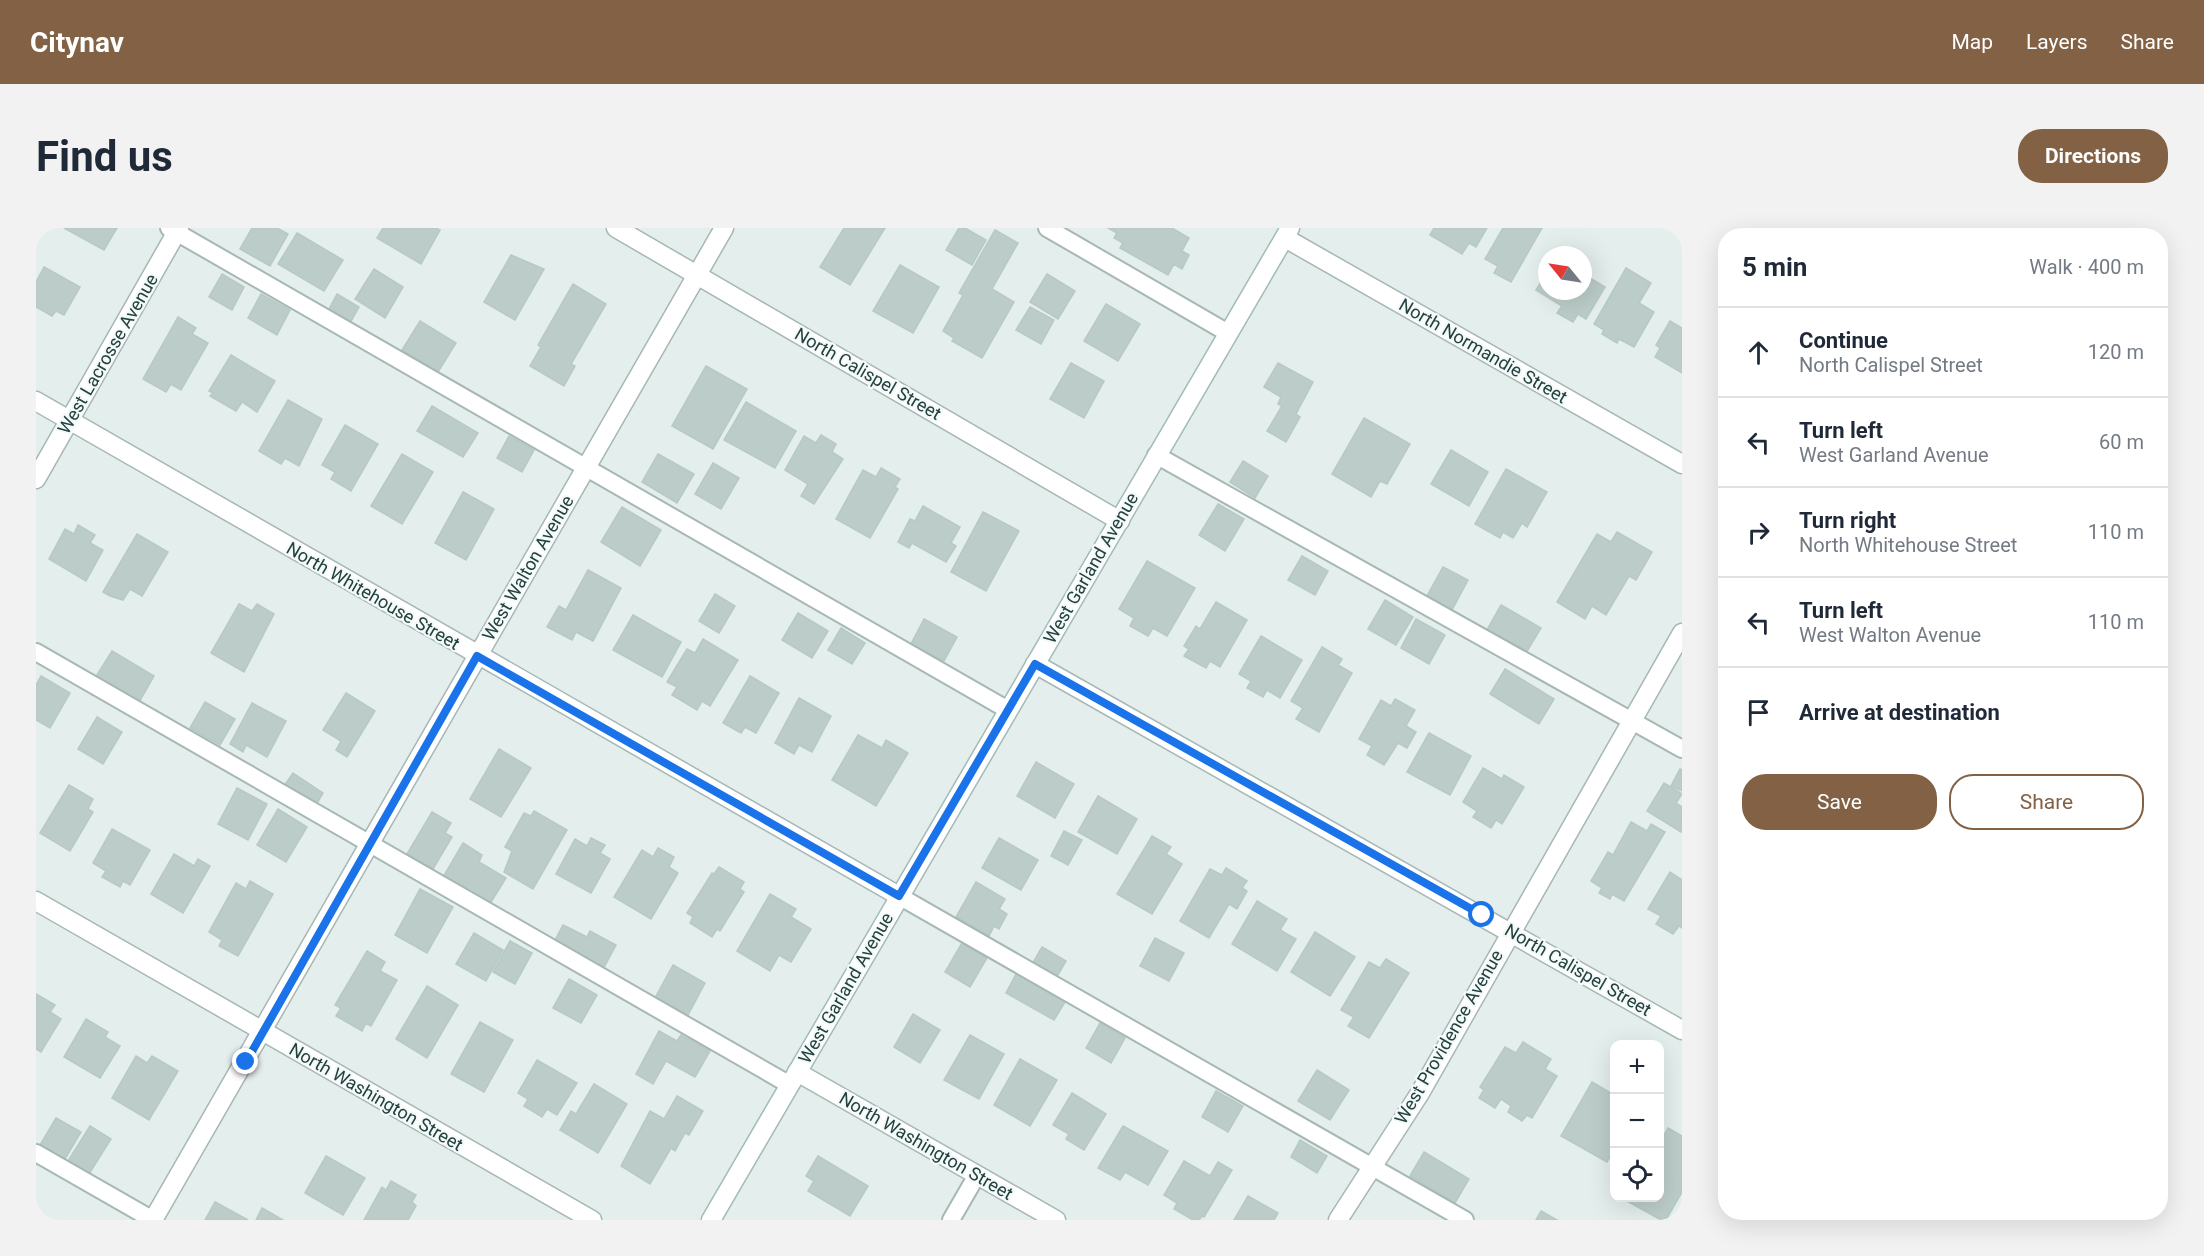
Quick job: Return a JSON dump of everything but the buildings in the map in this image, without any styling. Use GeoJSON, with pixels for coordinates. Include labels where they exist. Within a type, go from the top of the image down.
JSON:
{"type":"FeatureCollection","features":[{"type":"Feature","properties":{"kind":"street","name":"North Calispel Street"},"geometry":{"type":"LineString","coordinates":[[616,228],[1120,521]]}},
{"type":"Feature","properties":{"kind":"street","name":"West Walton Avenue"},"geometry":{"type":"LineString","coordinates":[[153,1220],[263,1033],[724,228]]}},
{"type":"Feature","properties":{"kind":"street","name":"West Lacrosse Avenue"},"geometry":{"type":"LineString","coordinates":[[36,479],[175,229]]}},
{"type":"Feature","properties":{"kind":"street","name":"West Garland Avenue"},"geometry":{"type":"LineString","coordinates":[[711,1220],[1287,233]]}},
{"type":"Feature","properties":{"kind":"street","name":"North Normandie Street"},"geometry":{"type":"LineString","coordinates":[[1287,233],[1682,464]]}},
{"type":"Feature","properties":{"kind":"street","name":"North Whitehouse Street"},"geometry":{"type":"LineString","coordinates":[[36,401],[899,896]]}},
{"type":"Feature","properties":{"kind":"street","name":"West Providence Avenue"},"geometry":{"type":"LineString","coordinates":[[1338,1220],[1419,1094],[1682,633]]}},
{"type":"Feature","properties":{"kind":"street","name":"North Calispel Street"},"geometry":{"type":"LineString","coordinates":[[1035,664],[1682,1030]]}},
{"type":"Feature","properties":{"kind":"street","name":"North Washington Street"},"geometry":{"type":"LineString","coordinates":[[36,901],[592,1220]]}},
{"type":"Feature","properties":{"kind":"street","name":"North Washington Street"},"geometry":{"type":"LineString","coordinates":[[793,1078],[977,1175],[1056,1220]]}},
{"type":"Feature","properties":{"kind":"lane"},"geometry":{"type":"LineString","coordinates":[[1047,228],[1228,333]]}},
{"type":"Feature","properties":{"kind":"lane"},"geometry":{"type":"LineString","coordinates":[[175,229],[1008,710]]}},
{"type":"Feature","properties":{"kind":"lane"},"geometry":{"type":"LineString","coordinates":[[1156,455],[1682,749]]}},
{"type":"Feature","properties":{"kind":"lane"},"geometry":{"type":"LineString","coordinates":[[36,652],[370,844],[793,1078]]}},
{"type":"Feature","properties":{"kind":"lane"},"geometry":{"type":"LineString","coordinates":[[899,896],[1465,1220]]}},
{"type":"Feature","properties":{"kind":"lane"},"geometry":{"type":"LineString","coordinates":[[36,1153],[153,1220]]}},
{"type":"Feature","properties":{"kind":"lane"},"geometry":{"type":"LineString","coordinates":[[951,1220],[977,1175]]}},
{"type":"Feature","properties":{"kind":"route"},"geometry":{"type":"LineString","coordinates":[[246,1062],[477,656],[899,896],[1035,664],[1482,915]]}}]}
